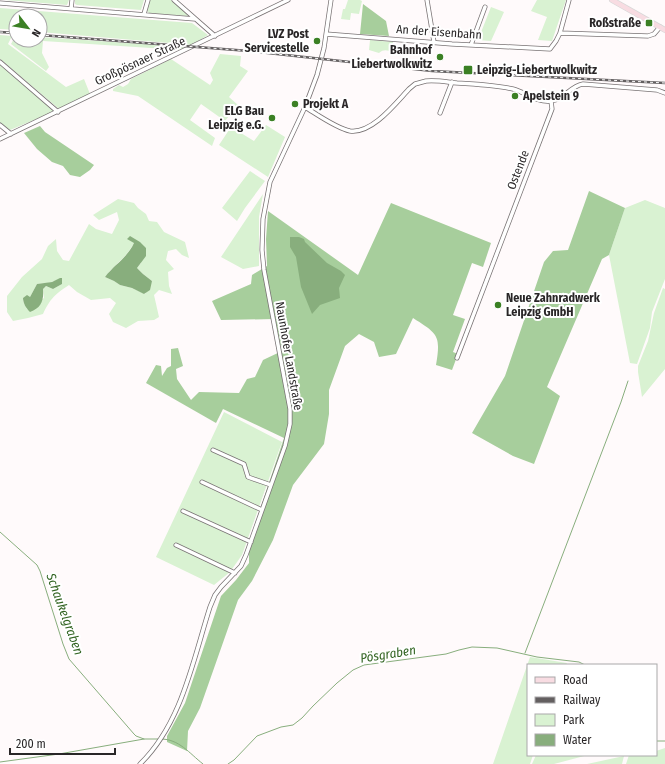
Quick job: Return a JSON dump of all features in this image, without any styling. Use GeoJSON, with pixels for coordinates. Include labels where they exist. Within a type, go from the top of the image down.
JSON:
{"type":"FeatureCollection","features":[{"type":"Feature","properties":{"kind":"main road"},"geometry":{"type":"LineString","coordinates":[[612,0],[665,30]]}},
{"type":"Feature","properties":{"kind":"street"},"geometry":{"type":"LineString","coordinates":[[71,9],[72,0]]}},
{"type":"Feature","properties":{"kind":"street"},"geometry":{"type":"LineString","coordinates":[[144,14],[148,0]]}},
{"type":"Feature","properties":{"kind":"street"},"geometry":{"type":"LineString","coordinates":[[174,0],[215,36]]}},
{"type":"Feature","properties":{"kind":"street","name":"Großpösnaer Straße"},"geometry":{"type":"LineString","coordinates":[[0,139],[288,0]]}},
{"type":"Feature","properties":{"kind":"street","name":"Naunhofer Landstraße"},"geometry":{"type":"LineString","coordinates":[[140,764],[163,735],[183,694],[210,607],[215,595],[240,566],[251,542],[288,438],[290,410],[264,270],[262,250],[263,219],[272,177],[305,108],[317,75],[324,48],[331,0]]}},
{"type":"Feature","properties":{"kind":"street"},"geometry":{"type":"LineString","coordinates":[[427,0],[434,42]]}},
{"type":"Feature","properties":{"kind":"street"},"geometry":{"type":"LineString","coordinates":[[569,0],[560,33],[648,36],[654,34],[660,27]]}},
{"type":"Feature","properties":{"kind":"street"},"geometry":{"type":"LineString","coordinates":[[0,3],[195,19]]}},
{"type":"Feature","properties":{"kind":"street"},"geometry":{"type":"LineString","coordinates":[[471,44],[485,6]]}},
{"type":"Feature","properties":{"kind":"street","name":"An der Eisenbahn"},"geometry":{"type":"LineString","coordinates":[[326,34],[452,44],[550,49],[560,33]]}},
{"type":"Feature","properties":{"kind":"street"},"geometry":{"type":"LineString","coordinates":[[0,62],[58,112]]}},
{"type":"Feature","properties":{"kind":"street"},"geometry":{"type":"LineString","coordinates":[[305,108],[340,128],[350,131],[359,130],[372,125],[415,84],[426,81],[486,85],[512,89],[541,100],[551,101],[556,100],[577,85],[583,84],[657,90],[665,93]]}},
{"type":"Feature","properties":{"kind":"street"},"geometry":{"type":"LineString","coordinates":[[440,113],[452,82]]}},
{"type":"Feature","properties":{"kind":"street","name":"Ostende"},"geometry":{"type":"LineString","coordinates":[[457,358],[552,109],[551,101]]}},
{"type":"Feature","properties":{"kind":"street"},"geometry":{"type":"LineString","coordinates":[[0,125],[11,134]]}},
{"type":"Feature","properties":{"kind":"street"},"geometry":{"type":"LineString","coordinates":[[213,450],[244,464],[248,477],[271,485]]}},
{"type":"Feature","properties":{"kind":"street"},"geometry":{"type":"LineString","coordinates":[[202,482],[262,510]]}},
{"type":"Feature","properties":{"kind":"street"},"geometry":{"type":"LineString","coordinates":[[183,512],[251,542]]}},
{"type":"Feature","properties":{"kind":"street"},"geometry":{"type":"LineString","coordinates":[[176,545],[235,573]]}},
{"type":"Feature","properties":{"kind":"green space"},"geometry":{"type":"Polygon","coordinates":[[[5,0],[69,0],[67,5],[5,0]]]}},
{"type":"Feature","properties":{"kind":"green space"},"geometry":{"type":"Polygon","coordinates":[[[75,0],[144,0],[141,10],[77,5],[75,4],[75,0]]]}},
{"type":"Feature","properties":{"kind":"green space"},"geometry":{"type":"Polygon","coordinates":[[[150,0],[171,0],[188,15],[149,13],[147,11],[150,0]]]}},
{"type":"Feature","properties":{"kind":"green space"},"geometry":{"type":"Polygon","coordinates":[[[348,0],[362,1],[359,14],[351,13],[350,20],[341,19],[343,9],[345,9],[348,0]]]}},
{"type":"Feature","properties":{"kind":"green space"},"geometry":{"type":"Polygon","coordinates":[[[537,0],[566,0],[552,41],[538,40],[547,17],[531,11],[537,0]]]}},
{"type":"Feature","properties":{"kind":"green space"},"geometry":{"type":"Polygon","coordinates":[[[491,7],[504,12],[491,41],[478,40],[491,7]]]}},
{"type":"Feature","properties":{"kind":"green space"},"geometry":{"type":"Polygon","coordinates":[[[0,8],[8,9],[8,30],[0,29],[0,8]]]}},
{"type":"Feature","properties":{"kind":"green space"},"geometry":{"type":"Polygon","coordinates":[[[48,12],[192,23],[208,35],[192,45],[48,33],[48,12]]]}},
{"type":"Feature","properties":{"kind":"green space"},"geometry":{"type":"Polygon","coordinates":[[[0,35],[8,36],[8,48],[13,48],[66,87],[84,79],[90,94],[59,109],[0,59],[0,35]]]}},
{"type":"Feature","properties":{"kind":"green space"},"geometry":{"type":"Polygon","coordinates":[[[48,38],[187,47],[182,50],[48,41],[48,38]]]}},
{"type":"Feature","properties":{"kind":"green space"},"geometry":{"type":"Polygon","coordinates":[[[370,40],[393,42],[392,51],[404,53],[396,53],[385,50],[379,53],[369,50],[370,40]]]}},
{"type":"Feature","properties":{"kind":"green space"},"geometry":{"type":"Polygon","coordinates":[[[16,48],[42,48],[42,53],[49,67],[46,71],[16,48]]]}},
{"type":"Feature","properties":{"kind":"green space"},"geometry":{"type":"Polygon","coordinates":[[[220,54],[241,56],[240,66],[248,71],[229,97],[238,105],[225,121],[201,104],[190,120],[215,138],[212,146],[138,96],[113,91],[113,89],[119,85],[123,87],[128,84],[131,79],[171,59],[210,85],[213,80],[210,73],[220,54]]]}},
{"type":"Feature","properties":{"kind":"green space"},"geometry":{"type":"Polygon","coordinates":[[[0,64],[56,111],[10,130],[0,123],[0,64]]]}},
{"type":"Feature","properties":{"kind":"green space"},"geometry":{"type":"Polygon","coordinates":[[[266,125],[285,137],[268,177],[219,145],[231,127],[254,141],[266,125]]]}},
{"type":"Feature","properties":{"kind":"green space"},"geometry":{"type":"Polygon","coordinates":[[[250,171],[265,181],[237,221],[222,208],[250,171]]]}},
{"type":"Feature","properties":{"kind":"green space"},"geometry":{"type":"Polygon","coordinates":[[[263,194],[259,217],[259,266],[243,269],[221,257],[263,194]]]}},
{"type":"Feature","properties":{"kind":"green space"},"geometry":{"type":"Polygon","coordinates":[[[118,199],[134,203],[146,214],[149,221],[157,222],[164,232],[185,242],[189,258],[182,255],[176,249],[168,251],[166,260],[174,269],[168,272],[169,286],[172,294],[159,290],[154,295],[159,317],[154,320],[138,321],[126,328],[113,322],[109,314],[116,303],[110,298],[91,300],[77,292],[69,285],[53,297],[43,314],[13,321],[7,312],[7,296],[22,277],[42,259],[48,246],[56,239],[57,251],[63,260],[69,261],[89,224],[96,229],[112,234],[119,220],[117,212],[99,220],[93,215],[118,199]],[[134,243],[128,253],[105,277],[120,285],[132,288],[145,294],[152,281],[137,268],[141,263],[134,243]],[[58,280],[37,284],[30,297],[23,298],[27,309],[44,298],[43,289],[46,286],[53,289],[62,284],[58,280]]]}},
{"type":"Feature","properties":{"kind":"green space"},"geometry":{"type":"Polygon","coordinates":[[[645,200],[665,208],[665,279],[652,312],[650,328],[637,364],[630,363],[609,255],[625,208],[645,200]]]}},
{"type":"Feature","properties":{"kind":"green space"},"geometry":{"type":"Polygon","coordinates":[[[663,288],[665,289],[665,369],[642,397],[638,366],[648,341],[654,313],[663,288]]]}},
{"type":"Feature","properties":{"kind":"green space"},"geometry":{"type":"Polygon","coordinates":[[[224,412],[282,442],[242,555],[230,572],[214,585],[156,557],[224,412]]]}},
{"type":"Feature","properties":{"kind":"green space"},"geometry":{"type":"Polygon","coordinates":[[[530,657],[567,663],[566,664],[528,664],[530,657]]]}},
{"type":"Feature","properties":{"kind":"green space"},"geometry":{"type":"Polygon","coordinates":[[[527,666],[527,756],[533,756],[530,764],[493,764],[527,666]]]}},
{"type":"Feature","properties":{"kind":"green space"},"geometry":{"type":"Polygon","coordinates":[[[665,748],[665,764],[626,764],[629,756],[657,756],[657,751],[665,748]]]}},
{"type":"Feature","properties":{"kind":"green space"},"geometry":{"type":"Polygon","coordinates":[[[536,756],[584,756],[554,764],[532,764],[536,756]]]}},
{"type":"Feature","properties":{"kind":"green space"},"geometry":{"type":"Polygon","coordinates":[[[624,756],[622,764],[587,764],[624,756]]]}},
{"type":"Feature","properties":{"kind":"shaded area"},"geometry":{"type":"Polygon","coordinates":[[[363,4],[386,21],[389,36],[360,34],[363,4]]]}},
{"type":"Feature","properties":{"kind":"shaded area"},"geometry":{"type":"Polygon","coordinates":[[[40,126],[45,132],[94,165],[80,177],[70,175],[63,166],[52,162],[37,149],[24,133],[40,126]]]}},
{"type":"Feature","properties":{"kind":"shaded area"},"geometry":{"type":"Polygon","coordinates":[[[589,191],[625,208],[609,255],[602,259],[547,387],[560,396],[534,464],[513,456],[472,433],[505,376],[544,262],[553,251],[568,250],[589,191]]]}},
{"type":"Feature","properties":{"kind":"shaded area"},"geometry":{"type":"Polygon","coordinates":[[[391,203],[491,243],[483,267],[472,263],[453,315],[465,319],[453,352],[458,354],[452,370],[436,365],[438,341],[436,336],[428,328],[413,318],[396,354],[379,357],[374,342],[359,334],[345,346],[329,390],[329,414],[324,444],[293,485],[273,540],[252,581],[238,600],[200,708],[188,731],[187,751],[167,742],[167,736],[185,703],[221,596],[249,563],[249,542],[284,438],[223,409],[216,423],[146,383],[156,365],[161,366],[162,376],[167,368],[171,366],[171,349],[178,348],[183,366],[176,369],[177,379],[191,400],[199,392],[239,393],[247,379],[255,377],[263,360],[282,351],[274,319],[221,320],[212,301],[251,284],[252,275],[267,266],[266,239],[268,211],[358,275],[391,203]]]}},
{"type":"Feature","properties":{"kind":"water"},"geometry":{"type":"Polygon","coordinates":[[[130,236],[146,248],[146,256],[137,268],[152,281],[150,290],[144,294],[132,288],[120,285],[105,277],[131,248],[134,243],[127,239],[130,236]]]}},
{"type":"Feature","properties":{"kind":"water"},"geometry":{"type":"Polygon","coordinates":[[[290,237],[299,237],[304,239],[305,242],[327,263],[345,275],[339,288],[340,298],[320,305],[312,314],[301,287],[296,257],[290,247],[290,237]]]}},
{"type":"Feature","properties":{"kind":"water"},"geometry":{"type":"Polygon","coordinates":[[[62,278],[62,284],[53,289],[46,286],[43,289],[41,304],[30,312],[25,305],[23,298],[27,295],[30,297],[37,284],[52,282],[62,278]]]}},
{"type":"Feature","properties":{"kind":"waterway"},"geometry":{"type":"LineString","coordinates":[[525,653],[628,381]]}},
{"type":"Feature","properties":{"kind":"waterway","name":"Schaukelgraben"},"geometry":{"type":"LineString","coordinates":[[0,532],[37,565],[69,659],[134,734],[144,739]]}},
{"type":"Feature","properties":{"kind":"waterway","name":"Pösgraben"},"geometry":{"type":"LineString","coordinates":[[228,764],[234,760],[257,736],[281,727],[293,725],[337,683],[353,670],[364,665],[446,654],[472,647],[497,648],[537,657],[579,662],[583,664]]}},
{"type":"Feature","properties":{"kind":"waterway","name":"Pösgraben"},"geometry":{"type":"LineString","coordinates":[[0,762],[59,754],[144,739],[158,739]]}},
{"type":"Feature","properties":{"kind":"waterway","name":"Pösgraben"},"geometry":{"type":"LineString","coordinates":[[161,739],[173,741],[179,744],[203,764]]}},
{"type":"Feature","properties":{"kind":"waterway","name":"Pösgraben"},"geometry":{"type":"LineString","coordinates":[[657,741],[665,741]]}},
{"type":"Feature","properties":{"kind":"railway"},"geometry":{"type":"LineString","coordinates":[[0,32],[8,32]]}},
{"type":"Feature","properties":{"kind":"railway"},"geometry":{"type":"LineString","coordinates":[[48,36],[249,51],[432,71],[665,83]]}},
{"type":"Feature","properties":{"kind":"place","name":"Roßstraße"},"geometry":{"type":"Point","coordinates":[649,23]}},
{"type":"Feature","properties":{"kind":"place","name":"LVZ Post Servicestelle"},"geometry":{"type":"Point","coordinates":[317,41]}},
{"type":"Feature","properties":{"kind":"place","name":"Bahnhof Liebertwolkwitz"},"geometry":{"type":"Point","coordinates":[440,57]}},
{"type":"Feature","properties":{"kind":"place","name":"Leipzig-Liebertwolkwitz"},"geometry":{"type":"Point","coordinates":[468,70]}},
{"type":"Feature","properties":{"kind":"place","name":"Apelstein 9"},"geometry":{"type":"Point","coordinates":[515,96]}},
{"type":"Feature","properties":{"kind":"place","name":"Projekt A"},"geometry":{"type":"Point","coordinates":[295,104]}},
{"type":"Feature","properties":{"kind":"place","name":"ELG Bau Leipzig e.G."},"geometry":{"type":"Point","coordinates":[272,118]}},
{"type":"Feature","properties":{"kind":"place","name":"Neue Zahnradwerk Leipzig GmbH"},"geometry":{"type":"Point","coordinates":[498,305]}}]}
